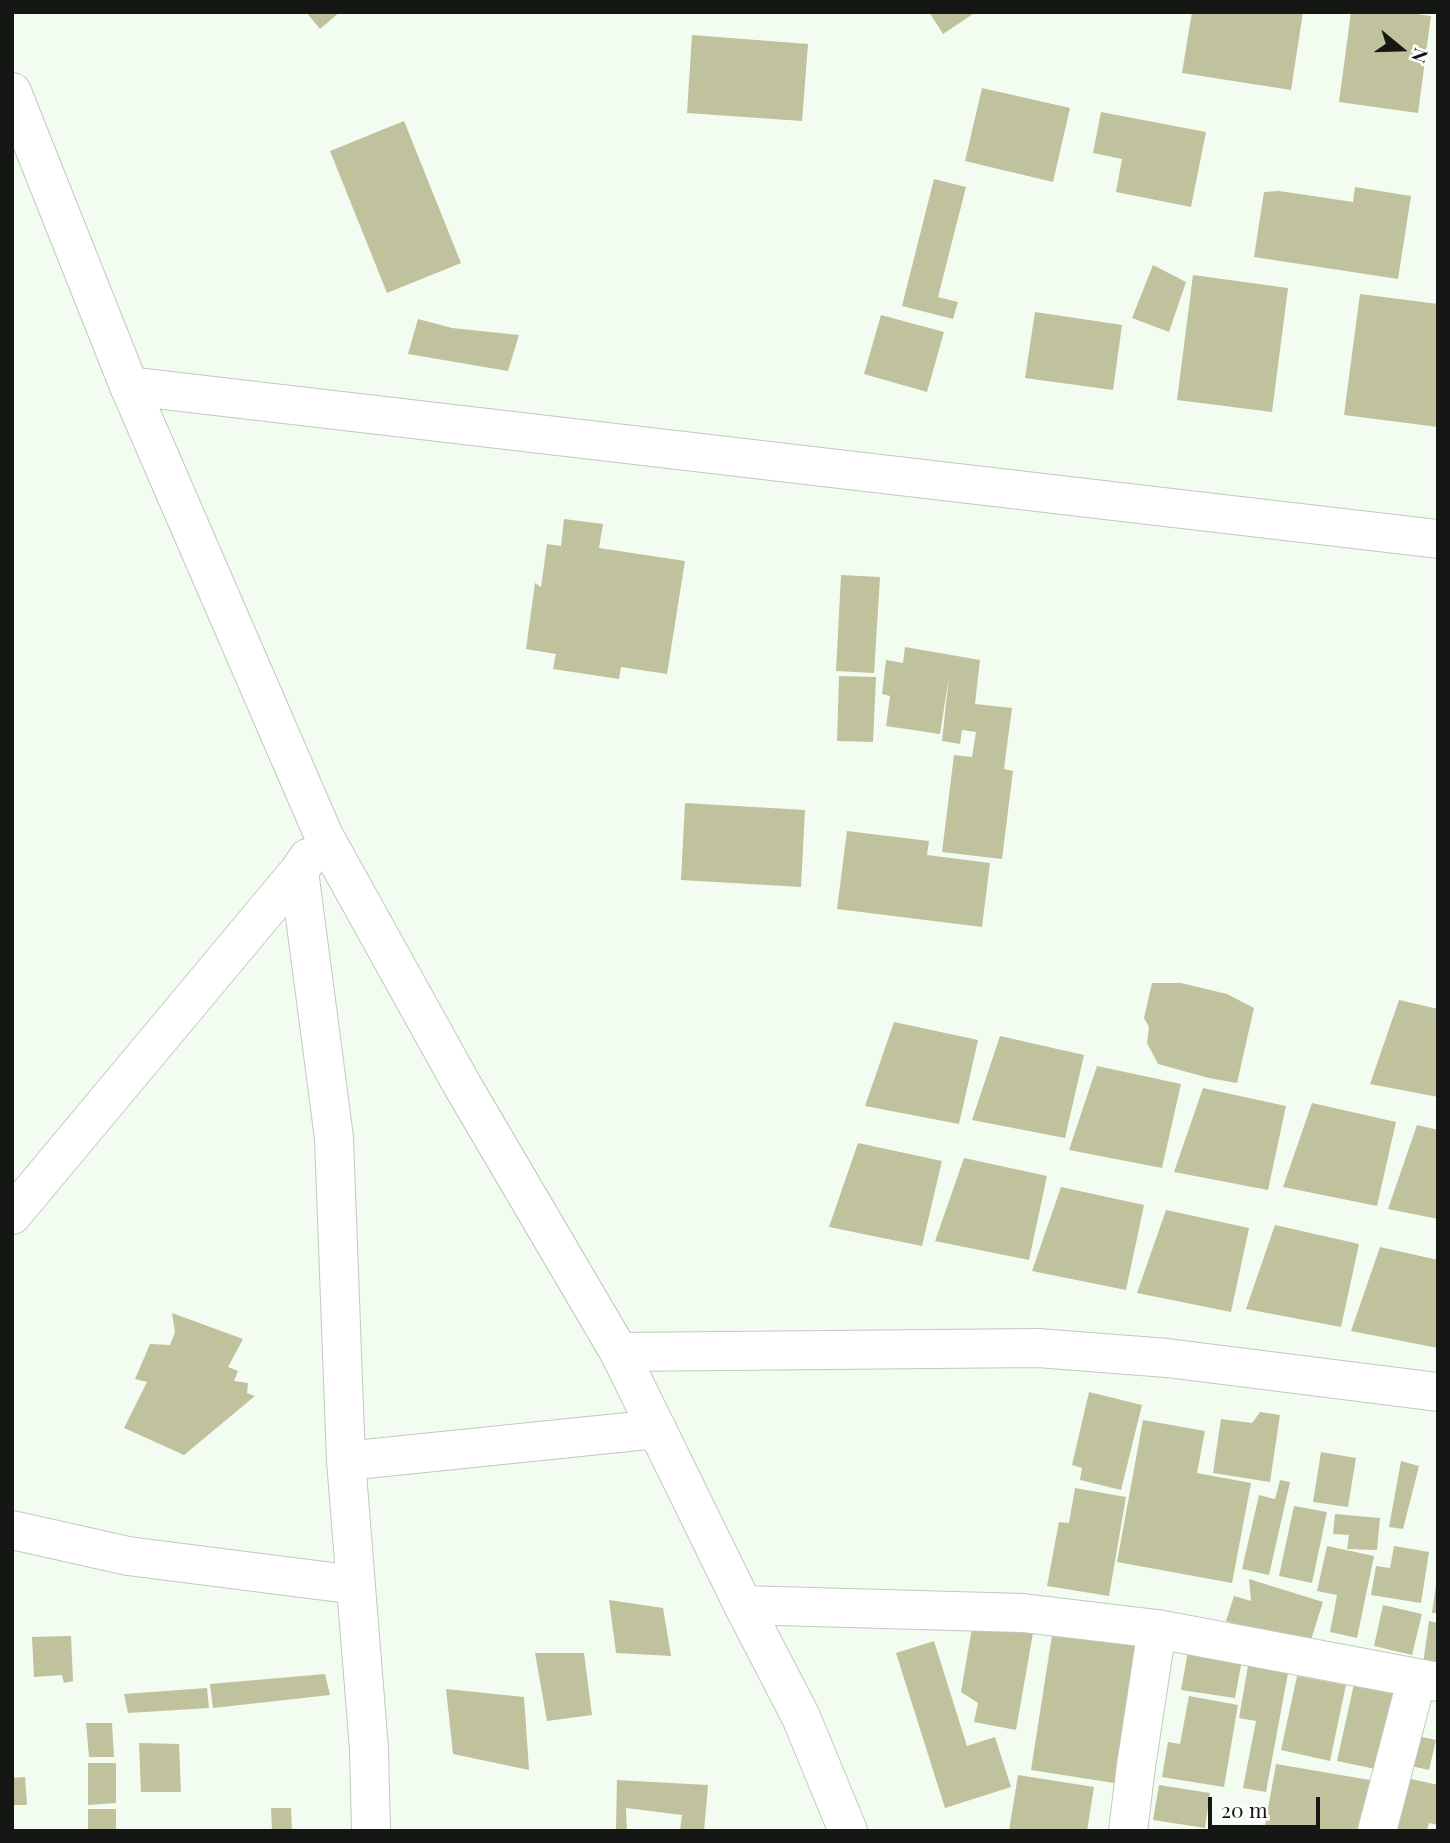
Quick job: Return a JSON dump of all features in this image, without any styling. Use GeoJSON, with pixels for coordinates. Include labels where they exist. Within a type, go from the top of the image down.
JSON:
{"type":"FeatureCollection","features":[{"type":"Feature","properties":{"kind":"street"},"geometry":{"type":"LineString","coordinates":[[12,92],[129,386],[324,836],[461,1083],[619,1352],[743,1605],[802,1717],[848,1831]]}},
{"type":"Feature","properties":{"kind":"street"},"geometry":{"type":"LineString","coordinates":[[129,386],[1438,539]]}},
{"type":"Feature","properties":{"kind":"street"},"geometry":{"type":"LineString","coordinates":[[12,1215],[299,871],[324,836]]}},
{"type":"Feature","properties":{"kind":"street"},"geometry":{"type":"LineString","coordinates":[[299,871],[334,1138],[346,1461],[369,1749],[371,1831]]}},
{"type":"Feature","properties":{"kind":"street"},"geometry":{"type":"LineString","coordinates":[[619,1352],[1038,1348],[1167,1358],[1438,1392]]}},
{"type":"Feature","properties":{"kind":"street"},"geometry":{"type":"LineString","coordinates":[[346,1461],[657,1429]]}},
{"type":"Feature","properties":{"kind":"street"},"geometry":{"type":"LineString","coordinates":[[12,1530],[128,1556],[356,1584]]}},
{"type":"Feature","properties":{"kind":"street"},"geometry":{"type":"LineString","coordinates":[[743,1605],[1023,1613],[1157,1629],[1427,1680],[1377,1831]]}},
{"type":"Feature","properties":{"kind":"street"},"geometry":{"type":"LineString","coordinates":[[1128,1831],[1157,1629]]}},
{"type":"Feature","properties":{"kind":"building"},"geometry":{"type":"Polygon","coordinates":[[[306,12],[340,12],[320,29],[306,12]]]}},
{"type":"Feature","properties":{"kind":"building"},"geometry":{"type":"Polygon","coordinates":[[[929,12],[976,12],[943,34],[929,12]]]}},
{"type":"Feature","properties":{"kind":"building"},"geometry":{"type":"Polygon","coordinates":[[[1192,12],[1303,12],[1291,90],[1182,73],[1192,12]]]}},
{"type":"Feature","properties":{"kind":"building"},"geometry":{"type":"Polygon","coordinates":[[[1351,12],[1404,12],[1431,16],[1418,113],[1339,102],[1351,12]]]}},
{"type":"Feature","properties":{"kind":"building"},"geometry":{"type":"Polygon","coordinates":[[[692,35],[808,44],[802,121],[687,113],[692,35]]]}},
{"type":"Feature","properties":{"kind":"building"},"geometry":{"type":"Polygon","coordinates":[[[982,88],[1070,108],[1053,182],[965,161],[982,88]]]}},
{"type":"Feature","properties":{"kind":"building"},"geometry":{"type":"Polygon","coordinates":[[[1101,112],[1206,132],[1191,207],[1116,192],[1122,159],[1093,153],[1101,112]]]}},
{"type":"Feature","properties":{"kind":"building"},"geometry":{"type":"Polygon","coordinates":[[[404,121],[461,263],[387,293],[330,151],[404,121]]]}},
{"type":"Feature","properties":{"kind":"building"},"geometry":{"type":"Polygon","coordinates":[[[934,179],[966,187],[938,297],[958,302],[953,319],[902,306],[934,179]]]}},
{"type":"Feature","properties":{"kind":"building"},"geometry":{"type":"Polygon","coordinates":[[[1355,187],[1411,196],[1398,279],[1254,257],[1264,192],[1279,191],[1353,202],[1355,187]]]}},
{"type":"Feature","properties":{"kind":"building"},"geometry":{"type":"Polygon","coordinates":[[[1153,265],[1186,282],[1169,332],[1132,318],[1153,265]]]}},
{"type":"Feature","properties":{"kind":"building"},"geometry":{"type":"Polygon","coordinates":[[[1193,275],[1288,288],[1272,412],[1177,400],[1193,275]]]}},
{"type":"Feature","properties":{"kind":"building"},"geometry":{"type":"Polygon","coordinates":[[[1360,294],[1438,304],[1438,427],[1344,415],[1360,294]]]}},
{"type":"Feature","properties":{"kind":"building"},"geometry":{"type":"Polygon","coordinates":[[[1035,312],[1122,325],[1113,390],[1025,378],[1035,312]]]}},
{"type":"Feature","properties":{"kind":"building"},"geometry":{"type":"Polygon","coordinates":[[[881,315],[944,332],[927,392],[864,374],[881,315]]]}},
{"type":"Feature","properties":{"kind":"building"},"geometry":{"type":"Polygon","coordinates":[[[418,319],[452,328],[519,335],[508,371],[408,354],[418,319]]]}},
{"type":"Feature","properties":{"kind":"building"},"geometry":{"type":"Polygon","coordinates":[[[564,519],[603,524],[599,548],[685,561],[667,674],[621,667],[619,679],[553,669],[556,654],[526,649],[535,583],[541,587],[547,544],[561,546],[564,519]]]}},
{"type":"Feature","properties":{"kind":"building"},"geometry":{"type":"Polygon","coordinates":[[[841,575],[880,577],[874,673],[836,671],[841,575]]]}},
{"type":"Feature","properties":{"kind":"building"},"geometry":{"type":"Polygon","coordinates":[[[905,647],[980,660],[975,704],[1012,708],[1004,769],[1013,771],[1002,859],[942,852],[954,755],[972,757],[976,732],[962,730],[960,744],[942,741],[949,676],[940,734],[886,726],[890,696],[882,694],[886,660],[903,663],[905,647]]]}},
{"type":"Feature","properties":{"kind":"building"},"geometry":{"type":"Polygon","coordinates":[[[839,676],[876,677],[873,742],[837,741],[839,676]]]}},
{"type":"Feature","properties":{"kind":"building"},"geometry":{"type":"Polygon","coordinates":[[[685,803],[805,810],[801,887],[681,880],[685,803]]]}},
{"type":"Feature","properties":{"kind":"building"},"geometry":{"type":"Polygon","coordinates":[[[847,831],[929,841],[927,855],[990,863],[982,927],[837,909],[847,831]]]}},
{"type":"Feature","properties":{"kind":"building"},"geometry":{"type":"Polygon","coordinates":[[[1152,983],[1181,983],[1227,994],[1254,1008],[1237,1083],[1158,1064],[1147,1043],[1149,1027],[1144,1018],[1152,983]]]}},
{"type":"Feature","properties":{"kind":"building"},"geometry":{"type":"Polygon","coordinates":[[[1399,1000],[1438,1009],[1438,1097],[1370,1084],[1399,1000]]]}},
{"type":"Feature","properties":{"kind":"building"},"geometry":{"type":"Polygon","coordinates":[[[894,1022],[978,1040],[959,1124],[865,1106],[894,1022]]]}},
{"type":"Feature","properties":{"kind":"building"},"geometry":{"type":"Polygon","coordinates":[[[1000,1036],[1084,1055],[1065,1138],[972,1120],[1000,1036]]]}},
{"type":"Feature","properties":{"kind":"building"},"geometry":{"type":"Polygon","coordinates":[[[1097,1066],[1181,1084],[1162,1168],[1069,1150],[1097,1066]]]}},
{"type":"Feature","properties":{"kind":"building"},"geometry":{"type":"Polygon","coordinates":[[[1203,1088],[1286,1106],[1268,1190],[1174,1172],[1203,1088]]]}},
{"type":"Feature","properties":{"kind":"building"},"geometry":{"type":"Polygon","coordinates":[[[1312,1103],[1396,1122],[1377,1206],[1283,1187],[1312,1103]]]}},
{"type":"Feature","properties":{"kind":"building"},"geometry":{"type":"Polygon","coordinates":[[[1417,1125],[1438,1130],[1438,1219],[1388,1209],[1417,1125]]]}},
{"type":"Feature","properties":{"kind":"building"},"geometry":{"type":"Polygon","coordinates":[[[858,1143],[942,1161],[922,1246],[829,1227],[858,1143]]]}},
{"type":"Feature","properties":{"kind":"building"},"geometry":{"type":"Polygon","coordinates":[[[964,1158],[1047,1176],[1029,1260],[935,1241],[964,1158]]]}},
{"type":"Feature","properties":{"kind":"building"},"geometry":{"type":"Polygon","coordinates":[[[1061,1187],[1144,1205],[1126,1290],[1032,1271],[1061,1187]]]}},
{"type":"Feature","properties":{"kind":"building"},"geometry":{"type":"Polygon","coordinates":[[[1166,1210],[1249,1228],[1231,1312],[1137,1293],[1166,1210]]]}},
{"type":"Feature","properties":{"kind":"building"},"geometry":{"type":"Polygon","coordinates":[[[1275,1225],[1359,1244],[1341,1327],[1246,1309],[1275,1225]]]}},
{"type":"Feature","properties":{"kind":"building"},"geometry":{"type":"Polygon","coordinates":[[[1380,1247],[1438,1260],[1438,1348],[1351,1331],[1380,1247]]]}},
{"type":"Feature","properties":{"kind":"building"},"geometry":{"type":"Polygon","coordinates":[[[172,1313],[243,1339],[228,1367],[238,1371],[234,1381],[248,1383],[247,1393],[255,1396],[184,1455],[124,1428],[147,1382],[135,1379],[150,1344],[170,1345],[175,1332],[172,1313]]]}},
{"type":"Feature","properties":{"kind":"building"},"geometry":{"type":"Polygon","coordinates":[[[1089,1392],[1142,1405],[1121,1490],[1080,1480],[1082,1468],[1072,1465],[1089,1392]]]}},
{"type":"Feature","properties":{"kind":"building"},"geometry":{"type":"Polygon","coordinates":[[[1260,1412],[1280,1415],[1270,1482],[1213,1473],[1221,1419],[1252,1423],[1260,1412]]]}},
{"type":"Feature","properties":{"kind":"building"},"geometry":{"type":"Polygon","coordinates":[[[1143,1420],[1205,1431],[1197,1473],[1251,1483],[1232,1583],[1117,1562],[1143,1420]]]}},
{"type":"Feature","properties":{"kind":"building"},"geometry":{"type":"Polygon","coordinates":[[[1321,1452],[1356,1458],[1348,1507],[1313,1502],[1321,1452]]]}},
{"type":"Feature","properties":{"kind":"building"},"geometry":{"type":"Polygon","coordinates":[[[1401,1461],[1419,1466],[1403,1529],[1389,1527],[1401,1461]]]}},
{"type":"Feature","properties":{"kind":"building"},"geometry":{"type":"Polygon","coordinates":[[[1280,1480],[1290,1482],[1269,1575],[1242,1569],[1259,1495],[1275,1499],[1280,1480]]]}},
{"type":"Feature","properties":{"kind":"building"},"geometry":{"type":"Polygon","coordinates":[[[1075,1488],[1126,1497],[1109,1596],[1047,1586],[1059,1522],[1069,1523],[1075,1488]]]}},
{"type":"Feature","properties":{"kind":"building"},"geometry":{"type":"Polygon","coordinates":[[[1294,1506],[1327,1512],[1312,1583],[1279,1576],[1294,1506]]]}},
{"type":"Feature","properties":{"kind":"building"},"geometry":{"type":"Polygon","coordinates":[[[1335,1514],[1380,1518],[1377,1550],[1347,1549],[1349,1535],[1333,1534],[1335,1514]]]}},
{"type":"Feature","properties":{"kind":"building"},"geometry":{"type":"Polygon","coordinates":[[[1327,1546],[1374,1556],[1357,1638],[1330,1632],[1337,1595],[1317,1591],[1327,1546]]]}},
{"type":"Feature","properties":{"kind":"building"},"geometry":{"type":"Polygon","coordinates":[[[1394,1546],[1429,1552],[1421,1603],[1371,1595],[1376,1566],[1390,1568],[1394,1546]]]}},
{"type":"Feature","properties":{"kind":"building"},"geometry":{"type":"Polygon","coordinates":[[[1249,1579],[1323,1602],[1309,1646],[1226,1621],[1234,1596],[1251,1601],[1249,1579]]]}},
{"type":"Feature","properties":{"kind":"building"},"geometry":{"type":"Polygon","coordinates":[[[1436,1585],[1438,1613],[1432,1613],[1436,1585]]]}},
{"type":"Feature","properties":{"kind":"building"},"geometry":{"type":"Polygon","coordinates":[[[609,1600],[663,1608],[671,1656],[616,1653],[609,1600]]]}},
{"type":"Feature","properties":{"kind":"building"},"geometry":{"type":"Polygon","coordinates":[[[1383,1605],[1422,1614],[1412,1655],[1374,1646],[1383,1605]]]}},
{"type":"Feature","properties":{"kind":"building"},"geometry":{"type":"Polygon","coordinates":[[[1429,1621],[1438,1623],[1438,1666],[1423,1664],[1429,1621]]]}},
{"type":"Feature","properties":{"kind":"building"},"geometry":{"type":"Polygon","coordinates":[[[973,1622],[1033,1633],[1016,1730],[974,1722],[978,1703],[961,1692],[973,1622]]]}},
{"type":"Feature","properties":{"kind":"building"},"geometry":{"type":"Polygon","coordinates":[[[1053,1629],[1136,1642],[1114,1783],[1031,1770],[1053,1629]]]}},
{"type":"Feature","properties":{"kind":"building"},"geometry":{"type":"Polygon","coordinates":[[[71,1636],[73,1681],[64,1683],[62,1675],[34,1677],[32,1637],[71,1636]]]}},
{"type":"Feature","properties":{"kind":"building"},"geometry":{"type":"Polygon","coordinates":[[[934,1641],[967,1746],[995,1737],[1011,1787],[945,1808],[896,1653],[934,1641]]]}},
{"type":"Feature","properties":{"kind":"building"},"geometry":{"type":"Polygon","coordinates":[[[1188,1651],[1242,1660],[1235,1698],[1181,1690],[1188,1651]]]}},
{"type":"Feature","properties":{"kind":"building"},"geometry":{"type":"Polygon","coordinates":[[[535,1653],[584,1653],[592,1715],[547,1721],[535,1653]]]}},
{"type":"Feature","properties":{"kind":"building"},"geometry":{"type":"Polygon","coordinates":[[[1248,1666],[1288,1673],[1266,1792],[1243,1788],[1256,1721],[1239,1718],[1248,1666]]]}},
{"type":"Feature","properties":{"kind":"building"},"geometry":{"type":"Polygon","coordinates":[[[325,1674],[330,1695],[213,1708],[210,1684],[325,1674]]]}},
{"type":"Feature","properties":{"kind":"building"},"geometry":{"type":"Polygon","coordinates":[[[1297,1676],[1346,1685],[1330,1761],[1281,1750],[1297,1676]]]}},
{"type":"Feature","properties":{"kind":"building"},"geometry":{"type":"Polygon","coordinates":[[[1354,1684],[1397,1693],[1380,1770],[1337,1761],[1354,1684]]]}},
{"type":"Feature","properties":{"kind":"building"},"geometry":{"type":"Polygon","coordinates":[[[207,1688],[209,1708],[128,1713],[124,1694],[207,1688]]]}},
{"type":"Feature","properties":{"kind":"building"},"geometry":{"type":"Polygon","coordinates":[[[446,1689],[524,1697],[529,1770],[453,1754],[446,1689]]]}},
{"type":"Feature","properties":{"kind":"building"},"geometry":{"type":"Polygon","coordinates":[[[1189,1696],[1238,1705],[1224,1787],[1162,1777],[1168,1742],[1180,1744],[1189,1696]]]}},
{"type":"Feature","properties":{"kind":"building"},"geometry":{"type":"Polygon","coordinates":[[[86,1723],[112,1723],[114,1757],[89,1757],[86,1723]]]}},
{"type":"Feature","properties":{"kind":"building"},"geometry":{"type":"Polygon","coordinates":[[[1418,1736],[1436,1740],[1429,1770],[1411,1766],[1418,1736]]]}},
{"type":"Feature","properties":{"kind":"building"},"geometry":{"type":"Polygon","coordinates":[[[139,1743],[179,1744],[181,1792],[141,1792],[139,1743]]]}},
{"type":"Feature","properties":{"kind":"building"},"geometry":{"type":"Polygon","coordinates":[[[88,1763],[116,1763],[116,1803],[88,1805],[88,1763]]]}},
{"type":"Feature","properties":{"kind":"building"},"geometry":{"type":"Polygon","coordinates":[[[1276,1764],[1370,1780],[1361,1831],[1264,1831],[1276,1764]]]}},
{"type":"Feature","properties":{"kind":"building"},"geometry":{"type":"Polygon","coordinates":[[[1018,1775],[1094,1787],[1087,1831],[1009,1831],[1018,1775]]]}},
{"type":"Feature","properties":{"kind":"building"},"geometry":{"type":"Polygon","coordinates":[[[25,1777],[27,1805],[12,1805],[12,1778],[25,1777]]]}},
{"type":"Feature","properties":{"kind":"building"},"geometry":{"type":"Polygon","coordinates":[[[1407,1778],[1438,1785],[1438,1825],[1429,1823],[1427,1831],[1395,1831],[1407,1778]]]}},
{"type":"Feature","properties":{"kind":"building"},"geometry":{"type":"Polygon","coordinates":[[[617,1780],[708,1785],[704,1831],[680,1831],[682,1815],[626,1808],[627,1831],[616,1831],[617,1780]]]}},
{"type":"Feature","properties":{"kind":"building"},"geometry":{"type":"Polygon","coordinates":[[[1159,1785],[1210,1793],[1205,1828],[1153,1820],[1159,1785]]]}},
{"type":"Feature","properties":{"kind":"building"},"geometry":{"type":"Polygon","coordinates":[[[271,1808],[291,1808],[292,1831],[272,1831],[271,1808]]]}},
{"type":"Feature","properties":{"kind":"building"},"geometry":{"type":"Polygon","coordinates":[[[88,1809],[116,1809],[116,1831],[88,1831],[88,1809]]]}}]}
